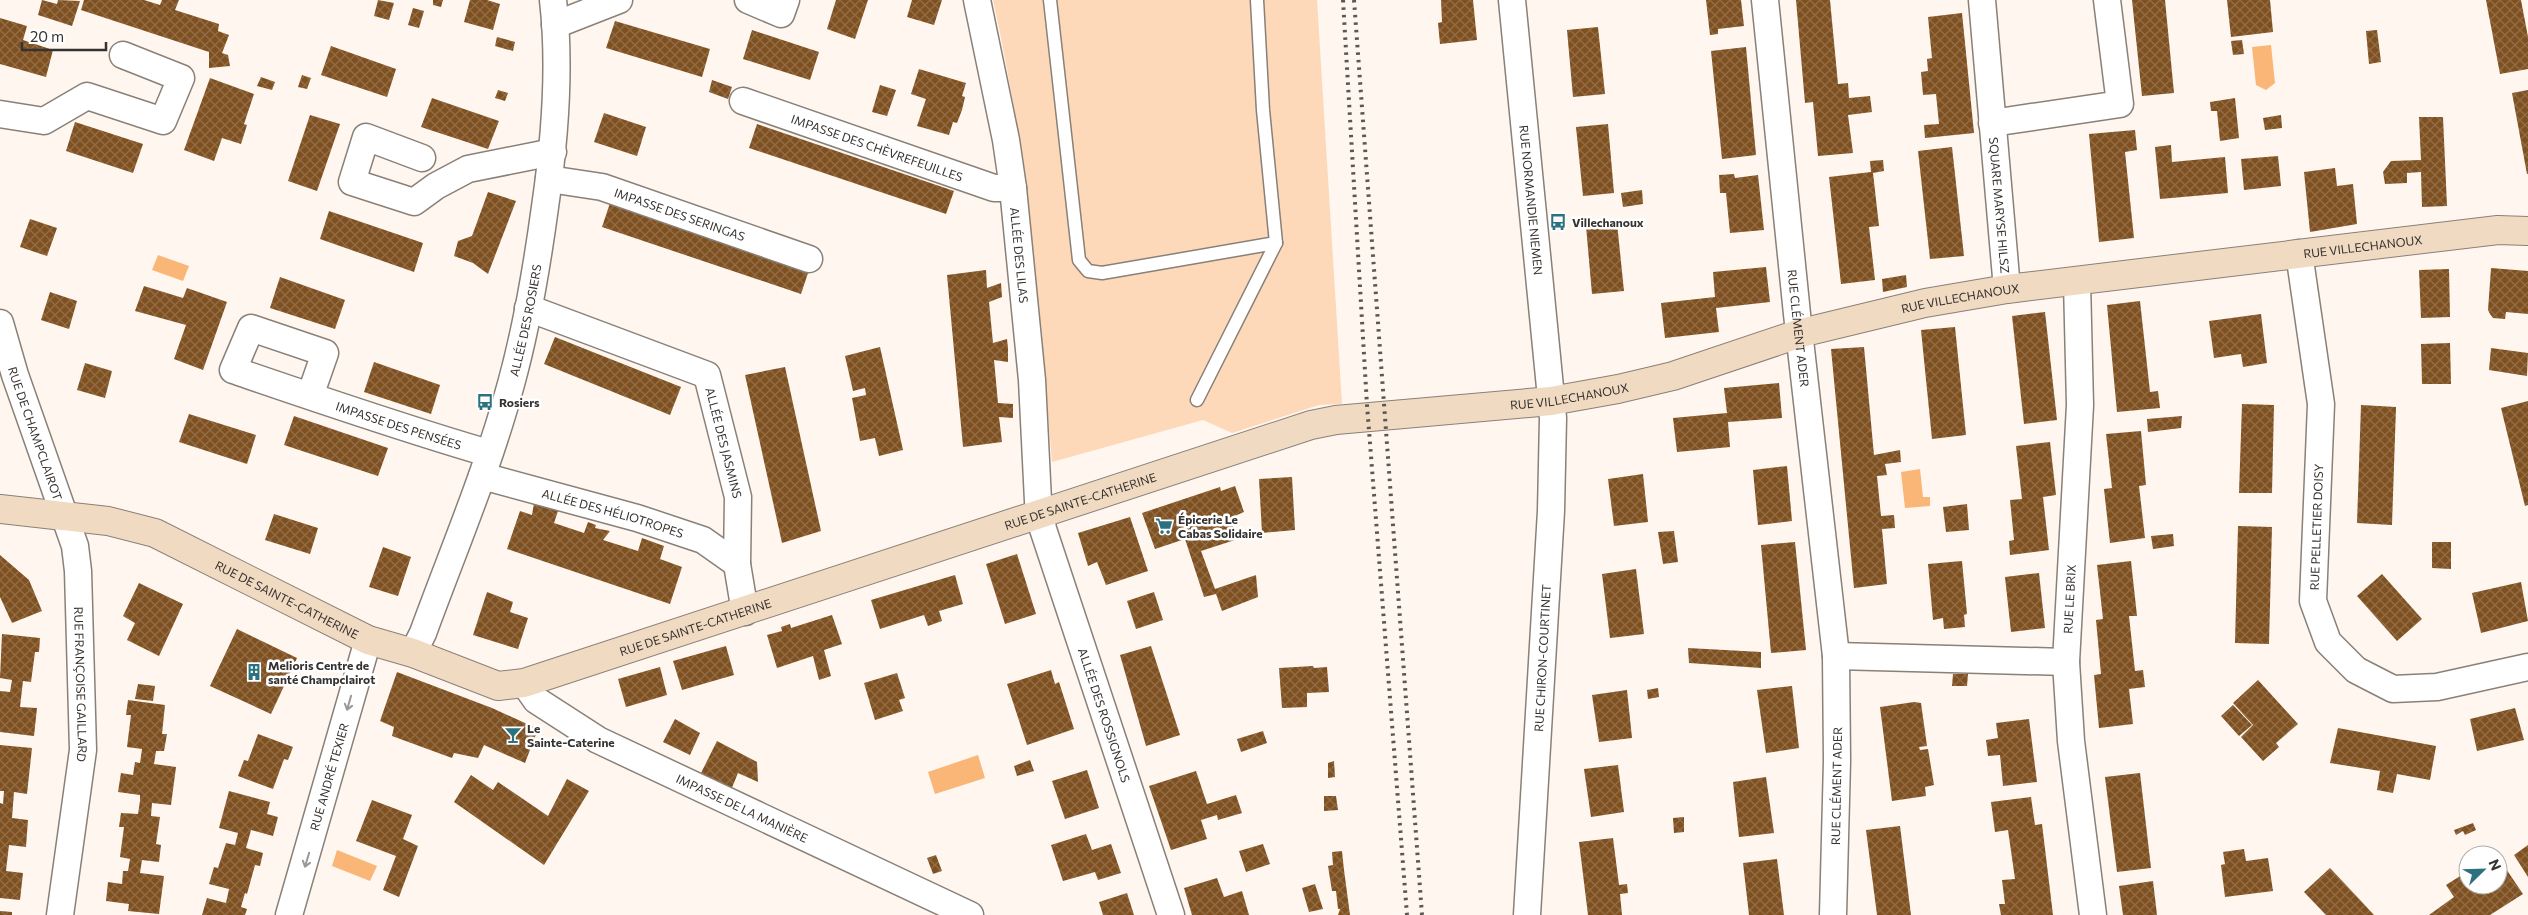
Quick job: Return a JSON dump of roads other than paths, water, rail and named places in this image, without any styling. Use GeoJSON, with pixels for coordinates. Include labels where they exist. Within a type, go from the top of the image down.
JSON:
{"type":"FeatureCollection","features":[{"type":"Feature","properties":{"kind":"street"},"geometry":{"type":"LineString","coordinates":[[554,12],[619,0]]}},
{"type":"Feature","properties":{"kind":"street"},"geometry":{"type":"LineString","coordinates":[[748,0],[781,14],[786,0]]}},
{"type":"Feature","properties":{"kind":"street","name":"ALLÉE DES LILAS"},"geometry":{"type":"LineString","coordinates":[[977,0],[1006,140],[1012,188],[1032,380],[1040,513]]}},
{"type":"Feature","properties":{"kind":"street","name":"RUE NORMANDIE NIEMEN"},"geometry":{"type":"LineString","coordinates":[[1512,0],[1551,401]]}},
{"type":"Feature","properties":{"kind":"street","name":"RUE CLÉMENT ADER"},"geometry":{"type":"LineString","coordinates":[[1765,0],[1836,656],[1838,761],[1833,915]]}},
{"type":"Feature","properties":{"kind":"street","name":"SQUARE MARYSE HILSZ"},"geometry":{"type":"LineString","coordinates":[[1982,0],[2008,289]]}},
{"type":"Feature","properties":{"kind":"street","name":"SQUARE MARYSE HILSZ"},"geometry":{"type":"LineString","coordinates":[[1992,122],[2120,104],[2107,0]]}},
{"type":"Feature","properties":{"kind":"street","name":"ALLÉE DES ROSIERS"},"geometry":{"type":"LineString","coordinates":[[413,653],[423,633],[485,464],[511,385],[528,308],[553,152],[556,79],[554,12]]}},
{"type":"Feature","properties":{"kind":"street"},"geometry":{"type":"LineString","coordinates":[[0,114],[44,121],[87,96],[163,121],[181,78],[124,55]]}},
{"type":"Feature","properties":{"kind":"street","name":"IMPASSE DES CHÈVREFEUILLES"},"geometry":{"type":"LineString","coordinates":[[743,101],[994,188],[1012,188]]}},
{"type":"Feature","properties":{"kind":"street"},"geometry":{"type":"LineString","coordinates":[[422,158],[366,137],[352,182],[414,202],[436,186],[468,168],[553,152]]}},
{"type":"Feature","properties":{"kind":"street","name":"IMPASSE DES SERINGAS"},"geometry":{"type":"LineString","coordinates":[[549,179],[602,188],[809,259]]}},
{"type":"Feature","properties":{"kind":"street","name":"RUE VILLECHANOUX"},"geometry":{"type":"LineString","coordinates":[[1403,413],[1551,401],[1618,389],[1673,376],[1801,333],[1925,303],[2008,289],[2498,230],[2528,231]]}},
{"type":"Feature","properties":{"kind":"street","name":"RUE PELLETIER DOISY"},"geometry":{"type":"LineString","coordinates":[[2299,253],[2321,404],[2313,600],[2328,642],[2356,670],[2393,689],[2437,687],[2528,667]]}},
{"type":"Feature","properties":{"kind":"street","name":"RUE LE BRIX"},"geometry":{"type":"LineString","coordinates":[[2077,282],[2080,405],[2066,662],[2071,741],[2093,915]]}},
{"type":"Feature","properties":{"kind":"street","name":"ALLÉE DES JASMINS"},"geometry":{"type":"LineString","coordinates":[[528,308],[707,375],[738,497],[737,564],[744,612]]}},
{"type":"Feature","properties":{"kind":"street","name":"RUE DE CHAMPCLAIROT"},"geometry":{"type":"LineString","coordinates":[[0,323],[22,394],[64,514]]}},
{"type":"Feature","properties":{"kind":"street","name":"IMPASSE DES PENSÉES"},"geometry":{"type":"LineString","coordinates":[[310,396],[485,464]]}},
{"type":"Feature","properties":{"kind":"street","name":"RUE CHIRON-COURTINET"},"geometry":{"type":"LineString","coordinates":[[1528,915],[1551,511],[1554,418],[1551,401]]}},
{"type":"Feature","properties":{"kind":"street","name":"RUE DE SAINTE-CATHERINE"},"geometry":{"type":"LineString","coordinates":[[0,509],[64,514],[108,521],[155,533],[368,640],[413,653],[498,686],[524,683],[1311,425],[1336,420],[1403,413]]}},
{"type":"Feature","properties":{"kind":"street","name":"ALLÉE DES HÉLIOTROPES"},"geometry":{"type":"LineString","coordinates":[[485,464],[703,540],[737,564]]}},
{"type":"Feature","properties":{"kind":"street","name":"ALLÉE DES ROSSIGNOLS"},"geometry":{"type":"LineString","coordinates":[[1040,513],[1043,528],[1171,915]]}},
{"type":"Feature","properties":{"kind":"street","name":"RUE FRANÇOISE GAILLARD"},"geometry":{"type":"LineString","coordinates":[[60,915],[84,750],[78,571],[75,546],[64,514]]}},
{"type":"Feature","properties":{"kind":"street","name":"RUE ANDRÉ TEXIER"},"geometry":{"type":"LineString","coordinates":[[289,915],[368,640]]}},
{"type":"Feature","properties":{"kind":"street"},"geometry":{"type":"LineString","coordinates":[[1836,656],[2066,662]]}},
{"type":"Feature","properties":{"kind":"street","name":"IMPASSE DE LA MANIÈRE"},"geometry":{"type":"LineString","coordinates":[[524,683],[536,700],[598,740],[970,915]]}},
{"type":"Feature","properties":{"kind":"lane"},"geometry":{"type":"LineString","coordinates":[[1050,0],[1079,260],[1088,271],[1102,273],[1276,243]]}},
{"type":"Feature","properties":{"kind":"lane"},"geometry":{"type":"LineString","coordinates":[[1196,400],[1276,243],[1263,110],[1257,0]]}},
{"type":"Feature","properties":{"kind":"railway"},"geometry":{"type":"LineString","coordinates":[[1343,0],[1367,405],[1407,915]]}},
{"type":"Feature","properties":{"kind":"railway"},"geometry":{"type":"LineString","coordinates":[[1354,0],[1422,915]]}},
{"type":"Feature","properties":{"kind":"place","name":"Villechanoux"},"geometry":{"type":"Point","coordinates":[1558,222]}},
{"type":"Feature","properties":{"kind":"place","name":"Rosiers"},"geometry":{"type":"Point","coordinates":[485,402]}},
{"type":"Feature","properties":{"kind":"place","name":"Épicerie Le Cabas Solidaire"},"geometry":{"type":"Point","coordinates":[1164,526]}},
{"type":"Feature","properties":{"kind":"place","name":"Melioris Centre de santé Champclairot"},"geometry":{"type":"Point","coordinates":[254,672]}},
{"type":"Feature","properties":{"kind":"place","name":"Le Sainte-Caterine"},"geometry":{"type":"Point","coordinates":[513,735]}}]}
